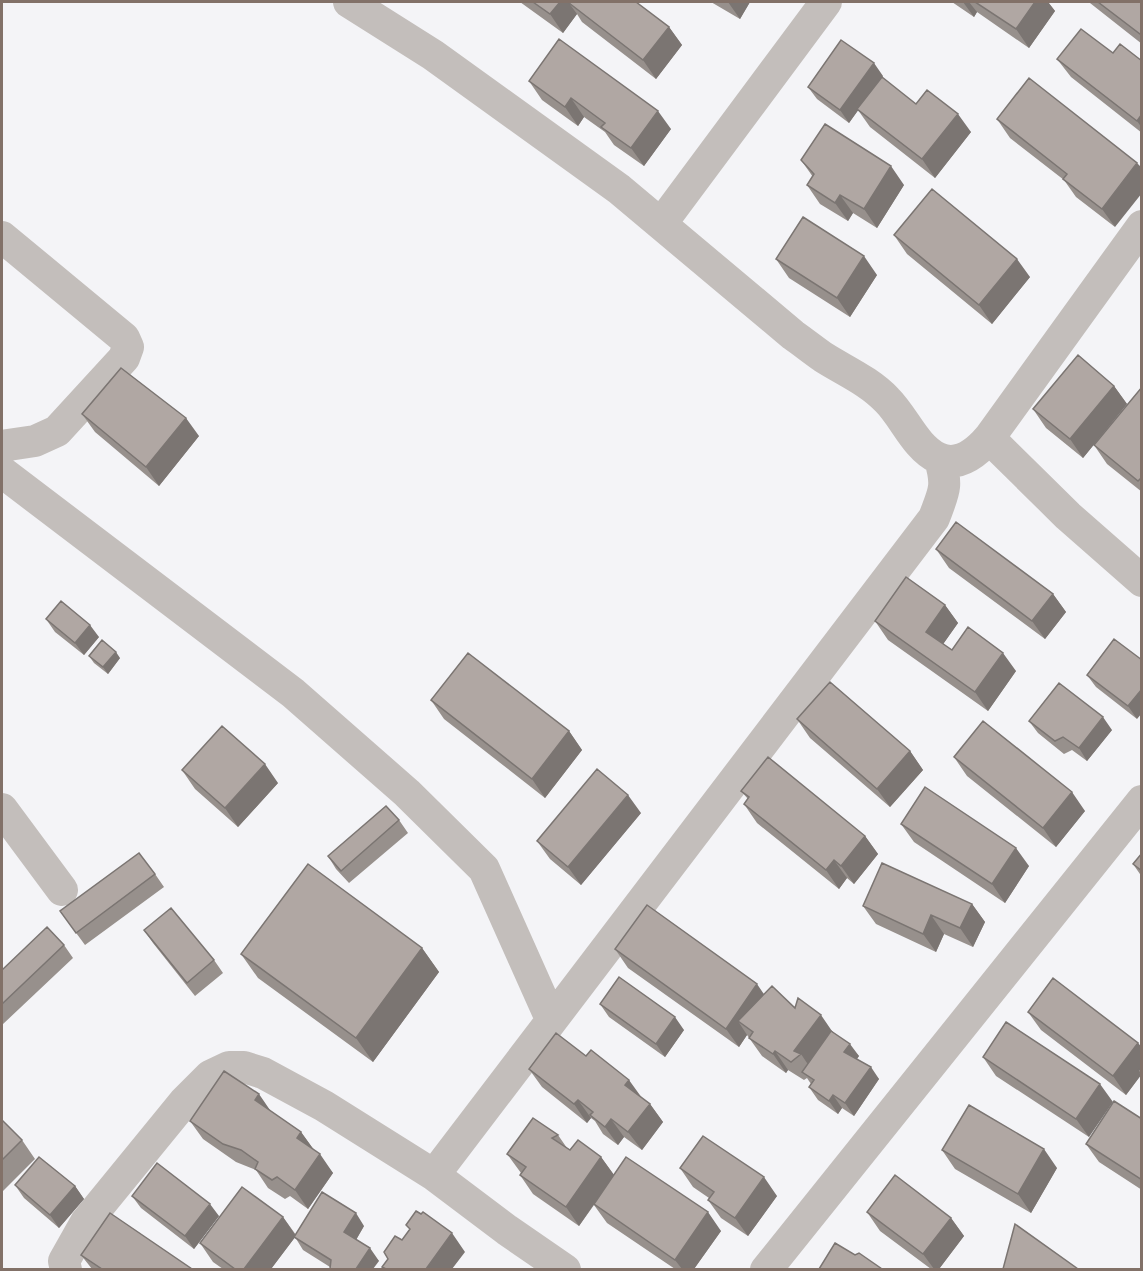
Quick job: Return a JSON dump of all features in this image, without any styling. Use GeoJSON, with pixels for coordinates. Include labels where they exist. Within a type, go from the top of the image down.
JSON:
{"type":"FeatureCollection","features":[{"type":"Feature","properties":{"kind":"street"},"geometry":{"type":"LineString","coordinates":[[661,224],[826,2]]}},
{"type":"Feature","properties":{"kind":"street"},"geometry":{"type":"LineString","coordinates":[[354,3],[433,55],[619,189],[793,335],[823,357],[863,380],[888,400],[924,448],[940,459],[959,460],[976,453],[1142,226]]}},
{"type":"Feature","properties":{"kind":"street"},"geometry":{"type":"LineString","coordinates":[[2,237],[124,338],[128,347],[124,358],[57,431],[34,441],[2,446]]}},
{"type":"Feature","properties":{"kind":"street"},"geometry":{"type":"LineString","coordinates":[[989,438],[1068,516],[1142,580]]}},
{"type":"Feature","properties":{"kind":"street"},"geometry":{"type":"LineString","coordinates":[[434,1175],[934,518],[945,487],[940,459]]}},
{"type":"Feature","properties":{"kind":"street"},"geometry":{"type":"LineString","coordinates":[[2,472],[293,693],[407,793],[461,846],[484,869],[551,1019]]}},
{"type":"Feature","properties":{"kind":"street"},"geometry":{"type":"LineString","coordinates":[[766,1269],[1142,801]]}},
{"type":"Feature","properties":{"kind":"street"},"geometry":{"type":"LineString","coordinates":[[2,809],[62,890]]}},
{"type":"Feature","properties":{"kind":"street"},"geometry":{"type":"LineString","coordinates":[[66,1269],[64,1261],[86,1222],[132,1163],[184,1102],[210,1076],[229,1067],[244,1067],[262,1073],[324,1106],[434,1175],[507,1230],[565,1269]]}},
{"type":"Feature","properties":{"kind":"building"},"geometry":{"type":"Polygon","coordinates":[[[533,2],[560,2],[550,14],[533,2]]]}},
{"type":"Feature","properties":{"kind":"building"},"geometry":{"type":"Polygon","coordinates":[[[636,2],[669,27],[643,60],[569,3],[636,2]]]}},
{"type":"Feature","properties":{"kind":"building"},"geometry":{"type":"Polygon","coordinates":[[[975,2],[1035,2],[1016,29],[975,2]]]}},
{"type":"Feature","properties":{"kind":"building"},"geometry":{"type":"Polygon","coordinates":[[[1098,2],[1142,2],[1142,32],[1140,34],[1098,2]]]}},
{"type":"Feature","properties":{"kind":"building"},"geometry":{"type":"Polygon","coordinates":[[[1081,29],[1113,53],[1120,44],[1142,61],[1142,114],[1137,121],[1057,59],[1081,29]]]}},
{"type":"Feature","properties":{"kind":"building"},"geometry":{"type":"Polygon","coordinates":[[[559,39],[658,111],[631,148],[601,127],[605,123],[571,98],[565,107],[529,81],[559,39]]]}},
{"type":"Feature","properties":{"kind":"building"},"geometry":{"type":"Polygon","coordinates":[[[841,40],[874,63],[840,110],[808,87],[841,40]]]}},
{"type":"Feature","properties":{"kind":"building"},"geometry":{"type":"Polygon","coordinates":[[[882,77],[916,104],[927,90],[958,114],[922,159],[857,109],[882,77]]]}},
{"type":"Feature","properties":{"kind":"building"},"geometry":{"type":"Polygon","coordinates":[[[1029,78],[1137,163],[1102,209],[1063,179],[1067,174],[997,119],[1029,78]]]}},
{"type":"Feature","properties":{"kind":"building"},"geometry":{"type":"Polygon","coordinates":[[[825,124],[891,166],[864,209],[840,195],[835,203],[807,185],[814,174],[801,160],[825,124]]]}},
{"type":"Feature","properties":{"kind":"building"},"geometry":{"type":"Polygon","coordinates":[[[932,189],[1017,259],[979,305],[894,235],[932,189]]]}},
{"type":"Feature","properties":{"kind":"building"},"geometry":{"type":"Polygon","coordinates":[[[803,217],[864,256],[837,298],[776,259],[803,217]]]}},
{"type":"Feature","properties":{"kind":"building"},"geometry":{"type":"Polygon","coordinates":[[[1078,355],[1114,386],[1070,439],[1033,409],[1078,355]]]}},
{"type":"Feature","properties":{"kind":"building"},"geometry":{"type":"Polygon","coordinates":[[[121,368],[186,418],[146,467],[82,414],[121,368]]]}},
{"type":"Feature","properties":{"kind":"building"},"geometry":{"type":"Polygon","coordinates":[[[1142,387],[1142,477],[1138,481],[1094,445],[1142,387]]]}},
{"type":"Feature","properties":{"kind":"building"},"geometry":{"type":"Polygon","coordinates":[[[956,522],[1053,594],[1032,621],[936,549],[956,522]]]}},
{"type":"Feature","properties":{"kind":"building"},"geometry":{"type":"Polygon","coordinates":[[[906,577],[945,605],[926,632],[952,650],[968,627],[1003,653],[975,692],[875,621],[906,577]]]}},
{"type":"Feature","properties":{"kind":"building"},"geometry":{"type":"Polygon","coordinates":[[[61,601],[90,625],[75,643],[46,619],[61,601]]]}},
{"type":"Feature","properties":{"kind":"building"},"geometry":{"type":"Polygon","coordinates":[[[1114,639],[1142,660],[1142,689],[1128,706],[1087,675],[1114,639]]]}},
{"type":"Feature","properties":{"kind":"building"},"geometry":{"type":"Polygon","coordinates":[[[102,640],[116,652],[103,667],[89,656],[102,640]]]}},
{"type":"Feature","properties":{"kind":"building"},"geometry":{"type":"Polygon","coordinates":[[[468,653],[569,731],[532,779],[431,700],[468,653]]]}},
{"type":"Feature","properties":{"kind":"building"},"geometry":{"type":"Polygon","coordinates":[[[830,682],[910,751],[877,789],[797,719],[830,682]]]}},
{"type":"Feature","properties":{"kind":"building"},"geometry":{"type":"Polygon","coordinates":[[[1059,683],[1103,717],[1079,748],[1063,737],[1055,741],[1029,721],[1059,683]]]}},
{"type":"Feature","properties":{"kind":"building"},"geometry":{"type":"Polygon","coordinates":[[[983,721],[1072,792],[1043,828],[954,757],[983,721]]]}},
{"type":"Feature","properties":{"kind":"building"},"geometry":{"type":"Polygon","coordinates":[[[222,726],[265,764],[225,808],[182,770],[222,726]]]}},
{"type":"Feature","properties":{"kind":"building"},"geometry":{"type":"Polygon","coordinates":[[[768,757],[865,836],[841,866],[834,860],[826,870],[744,804],[749,797],[741,791],[768,757]]]}},
{"type":"Feature","properties":{"kind":"building"},"geometry":{"type":"Polygon","coordinates":[[[597,769],[628,795],[568,867],[537,841],[597,769]]]}},
{"type":"Feature","properties":{"kind":"building"},"geometry":{"type":"Polygon","coordinates":[[[925,787],[1016,848],[992,884],[901,824],[925,787]]]}},
{"type":"Feature","properties":{"kind":"building"},"geometry":{"type":"Polygon","coordinates":[[[386,806],[399,820],[341,871],[328,856],[386,806]]]}},
{"type":"Feature","properties":{"kind":"building"},"geometry":{"type":"Polygon","coordinates":[[[139,853],[155,874],[76,933],[60,911],[139,853]]]}},
{"type":"Feature","properties":{"kind":"building"},"geometry":{"type":"Polygon","coordinates":[[[1142,853],[1142,871],[1133,864],[1142,853]]]}},
{"type":"Feature","properties":{"kind":"building"},"geometry":{"type":"Polygon","coordinates":[[[882,863],[972,904],[960,928],[931,915],[923,934],[863,906],[882,863]]]}},
{"type":"Feature","properties":{"kind":"building"},"geometry":{"type":"Polygon","coordinates":[[[308,864],[422,948],[356,1038],[241,954],[308,864]]]}},
{"type":"Feature","properties":{"kind":"building"},"geometry":{"type":"Polygon","coordinates":[[[647,905],[757,984],[726,1029],[615,949],[647,905]]]}},
{"type":"Feature","properties":{"kind":"building"},"geometry":{"type":"Polygon","coordinates":[[[171,908],[214,960],[187,983],[144,930],[171,908]]]}},
{"type":"Feature","properties":{"kind":"building"},"geometry":{"type":"Polygon","coordinates":[[[47,927],[64,945],[2,1004],[2,970],[47,927]]]}},
{"type":"Feature","properties":{"kind":"building"},"geometry":{"type":"Polygon","coordinates":[[[619,977],[675,1017],[656,1044],[600,1004],[619,977]]]}},
{"type":"Feature","properties":{"kind":"building"},"geometry":{"type":"Polygon","coordinates":[[[1053,978],[1138,1043],[1113,1076],[1028,1012],[1053,978]]]}},
{"type":"Feature","properties":{"kind":"building"},"geometry":{"type":"Polygon","coordinates":[[[772,986],[795,1008],[798,998],[821,1015],[794,1051],[801,1054],[791,1062],[775,1051],[773,1054],[749,1038],[753,1032],[738,1021],[772,986]]]}},
{"type":"Feature","properties":{"kind":"building"},"geometry":{"type":"Polygon","coordinates":[[[1006,1022],[1100,1084],[1076,1119],[983,1057],[1006,1022]]]}},
{"type":"Feature","properties":{"kind":"building"},"geometry":{"type":"Polygon","coordinates":[[[831,1031],[850,1044],[844,1052],[871,1067],[845,1103],[833,1095],[829,1101],[809,1087],[814,1080],[802,1072],[831,1031]]]}},
{"type":"Feature","properties":{"kind":"building"},"geometry":{"type":"Polygon","coordinates":[[[556,1033],[586,1056],[591,1050],[629,1080],[625,1085],[650,1104],[628,1132],[611,1119],[605,1127],[590,1115],[593,1112],[578,1100],[574,1104],[529,1069],[556,1033]]]}},
{"type":"Feature","properties":{"kind":"building"},"geometry":{"type":"Polygon","coordinates":[[[224,1071],[259,1094],[255,1100],[301,1132],[297,1138],[320,1154],[295,1190],[277,1177],[272,1180],[255,1169],[258,1162],[241,1150],[223,1144],[190,1121],[224,1071]]]}},
{"type":"Feature","properties":{"kind":"building"},"geometry":{"type":"Polygon","coordinates":[[[1114,1101],[1142,1119],[1142,1180],[1086,1144],[1114,1101]]]}},
{"type":"Feature","properties":{"kind":"building"},"geometry":{"type":"Polygon","coordinates":[[[969,1105],[1044,1149],[1018,1194],[942,1150],[969,1105]]]}},
{"type":"Feature","properties":{"kind":"building"},"geometry":{"type":"Polygon","coordinates":[[[533,1118],[558,1135],[552,1138],[570,1150],[578,1140],[601,1157],[566,1207],[520,1175],[526,1167],[507,1154],[533,1118]]]}},
{"type":"Feature","properties":{"kind":"building"},"geometry":{"type":"Polygon","coordinates":[[[2,1120],[22,1140],[2,1160],[2,1120]]]}},
{"type":"Feature","properties":{"kind":"building"},"geometry":{"type":"Polygon","coordinates":[[[703,1136],[764,1177],[735,1218],[708,1200],[714,1192],[680,1168],[703,1136]]]}},
{"type":"Feature","properties":{"kind":"building"},"geometry":{"type":"Polygon","coordinates":[[[39,1157],[75,1186],[50,1215],[15,1185],[39,1157]]]}},
{"type":"Feature","properties":{"kind":"building"},"geometry":{"type":"Polygon","coordinates":[[[626,1157],[708,1212],[675,1260],[594,1204],[626,1157]]]}},
{"type":"Feature","properties":{"kind":"building"},"geometry":{"type":"Polygon","coordinates":[[[157,1163],[210,1204],[185,1236],[132,1196],[157,1163]]]}},
{"type":"Feature","properties":{"kind":"building"},"geometry":{"type":"Polygon","coordinates":[[[895,1175],[951,1218],[923,1254],[867,1212],[895,1175]]]}},
{"type":"Feature","properties":{"kind":"building"},"geometry":{"type":"Polygon","coordinates":[[[242,1187],[283,1217],[244,1269],[235,1269],[200,1243],[242,1187]]]}},
{"type":"Feature","properties":{"kind":"building"},"geometry":{"type":"Polygon","coordinates":[[[322,1192],[356,1213],[344,1232],[370,1248],[356,1269],[330,1269],[331,1260],[294,1237],[322,1192]]]}},
{"type":"Feature","properties":{"kind":"building"},"geometry":{"type":"Polygon","coordinates":[[[416,1211],[421,1214],[423,1212],[452,1233],[426,1269],[386,1269],[382,1267],[388,1259],[384,1252],[395,1236],[402,1240],[410,1229],[406,1225],[416,1211]]]}},
{"type":"Feature","properties":{"kind":"building"},"geometry":{"type":"Polygon","coordinates":[[[110,1213],[192,1269],[102,1269],[81,1255],[110,1213]]]}},
{"type":"Feature","properties":{"kind":"building"},"geometry":{"type":"Polygon","coordinates":[[[1015,1224],[1078,1269],[1003,1269],[1015,1224]]]}},
{"type":"Feature","properties":{"kind":"building"},"geometry":{"type":"Polygon","coordinates":[[[835,1243],[855,1255],[859,1253],[882,1269],[819,1269],[835,1243]]]}}]}
